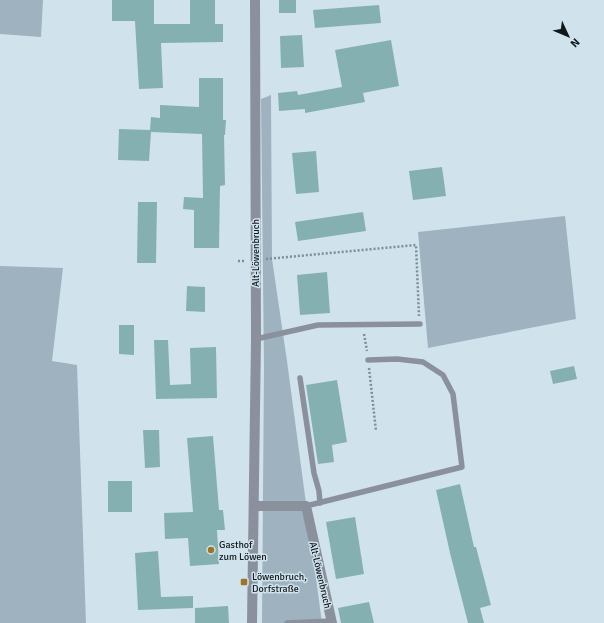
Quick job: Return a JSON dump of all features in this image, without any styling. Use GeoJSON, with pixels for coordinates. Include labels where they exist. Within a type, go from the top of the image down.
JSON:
{"type":"FeatureCollection","features":[{"type":"Feature","properties":{"kind":"street","name":"Alt-Löwenbruch"},"geometry":{"type":"LineString","coordinates":[[252,623],[256,339],[255,0]]}},
{"type":"Feature","properties":{"kind":"street"},"geometry":{"type":"LineString","coordinates":[[254,506],[306,506]]}},
{"type":"Feature","properties":{"kind":"street","name":"Alt-Löwenbruch"},"geometry":{"type":"LineString","coordinates":[[306,506],[332,622]]}},
{"type":"Feature","properties":{"kind":"lane"},"geometry":{"type":"LineString","coordinates":[[256,339],[318,325],[420,324]]}},
{"type":"Feature","properties":{"kind":"lane"},"geometry":{"type":"LineString","coordinates":[[306,506],[462,466],[454,394],[443,375],[423,362],[397,358],[368,360]]}},
{"type":"Feature","properties":{"kind":"lane"},"geometry":{"type":"LineString","coordinates":[[300,378],[314,473],[319,491],[320,502]]}},
{"type":"Feature","properties":{"kind":"lane"},"geometry":{"type":"LineString","coordinates":[[287,623],[332,622]]}},
{"type":"Feature","properties":{"kind":"path"},"geometry":{"type":"LineString","coordinates":[[255,260],[416,245],[420,324]]}},
{"type":"Feature","properties":{"kind":"path"},"geometry":{"type":"LineString","coordinates":[[363,325],[376,431]]}},
{"type":"Feature","properties":{"kind":"shaded area"},"geometry":{"type":"Polygon","coordinates":[[[0,0],[43,0],[41,37],[0,34],[0,0]]]}},
{"type":"Feature","properties":{"kind":"shaded area"},"geometry":{"type":"Polygon","coordinates":[[[271,95],[272,259],[322,623],[262,623],[264,366],[261,99],[271,95]]]}},
{"type":"Feature","properties":{"kind":"shaded area"},"geometry":{"type":"Polygon","coordinates":[[[565,216],[576,319],[428,348],[418,232],[565,216]]]}},
{"type":"Feature","properties":{"kind":"shaded area"},"geometry":{"type":"Polygon","coordinates":[[[0,266],[63,268],[52,361],[77,365],[86,623],[0,623],[0,266]]]}},
{"type":"Feature","properties":{"kind":"building"},"geometry":{"type":"Polygon","coordinates":[[[112,0],[154,0],[154,24],[190,24],[190,0],[215,0],[215,24],[223,24],[223,42],[161,43],[163,88],[139,89],[135,21],[112,21],[112,0]]]}},
{"type":"Feature","properties":{"kind":"building"},"geometry":{"type":"Polygon","coordinates":[[[279,0],[296,0],[296,13],[279,13],[279,0]]]}},
{"type":"Feature","properties":{"kind":"building"},"geometry":{"type":"Polygon","coordinates":[[[379,5],[381,23],[315,28],[313,10],[379,5]]]}},
{"type":"Feature","properties":{"kind":"building"},"geometry":{"type":"Polygon","coordinates":[[[302,35],[304,67],[281,68],[280,36],[302,35]]]}},
{"type":"Feature","properties":{"kind":"building"},"geometry":{"type":"Polygon","coordinates":[[[391,40],[399,86],[363,93],[365,102],[305,113],[305,109],[279,111],[278,93],[297,91],[298,95],[342,87],[335,50],[391,40]]]}},
{"type":"Feature","properties":{"kind":"building"},"geometry":{"type":"Polygon","coordinates":[[[199,78],[223,78],[223,120],[226,120],[224,135],[225,185],[220,186],[219,248],[194,248],[194,210],[183,209],[184,197],[203,198],[202,134],[151,132],[149,161],[118,160],[119,129],[150,130],[151,117],[160,118],[160,105],[199,107],[199,78]]]}},
{"type":"Feature","properties":{"kind":"building"},"geometry":{"type":"Polygon","coordinates":[[[316,151],[319,192],[296,194],[292,153],[316,151]]]}},
{"type":"Feature","properties":{"kind":"building"},"geometry":{"type":"Polygon","coordinates":[[[442,167],[446,196],[413,200],[409,171],[442,167]]]}},
{"type":"Feature","properties":{"kind":"building"},"geometry":{"type":"Polygon","coordinates":[[[138,202],[157,202],[156,263],[137,263],[138,202]]]}},
{"type":"Feature","properties":{"kind":"building"},"geometry":{"type":"Polygon","coordinates":[[[363,212],[366,231],[298,241],[295,222],[363,212]]]}},
{"type":"Feature","properties":{"kind":"building"},"geometry":{"type":"Polygon","coordinates":[[[327,272],[330,313],[300,315],[297,275],[327,272]]]}},
{"type":"Feature","properties":{"kind":"building"},"geometry":{"type":"Polygon","coordinates":[[[187,286],[205,287],[205,312],[186,311],[187,286]]]}},
{"type":"Feature","properties":{"kind":"building"},"geometry":{"type":"Polygon","coordinates":[[[119,325],[134,325],[134,355],[119,354],[119,325]]]}},
{"type":"Feature","properties":{"kind":"building"},"geometry":{"type":"Polygon","coordinates":[[[154,340],[168,340],[170,385],[191,384],[190,348],[216,347],[217,398],[156,399],[154,340]]]}},
{"type":"Feature","properties":{"kind":"building"},"geometry":{"type":"Polygon","coordinates":[[[574,366],[577,379],[553,384],[550,371],[574,366]]]}},
{"type":"Feature","properties":{"kind":"building"},"geometry":{"type":"Polygon","coordinates":[[[337,380],[347,442],[332,445],[334,462],[318,464],[306,385],[337,380]]]}},
{"type":"Feature","properties":{"kind":"building"},"geometry":{"type":"Polygon","coordinates":[[[143,430],[159,430],[160,467],[145,468],[143,430]]]}},
{"type":"Feature","properties":{"kind":"building"},"geometry":{"type":"Polygon","coordinates":[[[213,436],[219,510],[223,510],[225,530],[217,530],[219,564],[190,566],[188,538],[165,539],[164,513],[193,512],[187,438],[213,436]]]}},
{"type":"Feature","properties":{"kind":"building"},"geometry":{"type":"Polygon","coordinates":[[[108,481],[132,481],[132,512],[108,512],[108,481]]]}},
{"type":"Feature","properties":{"kind":"building"},"geometry":{"type":"Polygon","coordinates":[[[460,484],[474,547],[476,547],[491,605],[480,608],[484,623],[468,623],[436,490],[460,484]]]}},
{"type":"Feature","properties":{"kind":"building"},"geometry":{"type":"Polygon","coordinates":[[[355,517],[364,574],[336,579],[326,522],[355,517]]]}},
{"type":"Feature","properties":{"kind":"building"},"geometry":{"type":"Polygon","coordinates":[[[158,551],[161,597],[193,596],[193,608],[138,610],[135,553],[158,551]]]}},
{"type":"Feature","properties":{"kind":"building"},"geometry":{"type":"Polygon","coordinates":[[[369,602],[374,623],[341,623],[338,608],[369,602]]]}},
{"type":"Feature","properties":{"kind":"building"},"geometry":{"type":"Polygon","coordinates":[[[228,606],[229,623],[195,623],[195,608],[228,606]]]}},
{"type":"Feature","properties":{"kind":"place","name":"Gasthof zum Löwen"},"geometry":{"type":"Point","coordinates":[211,550]}},
{"type":"Feature","properties":{"kind":"place","name":"Löwenbruch, Dorfstraße"},"geometry":{"type":"Point","coordinates":[244,582]}}]}
